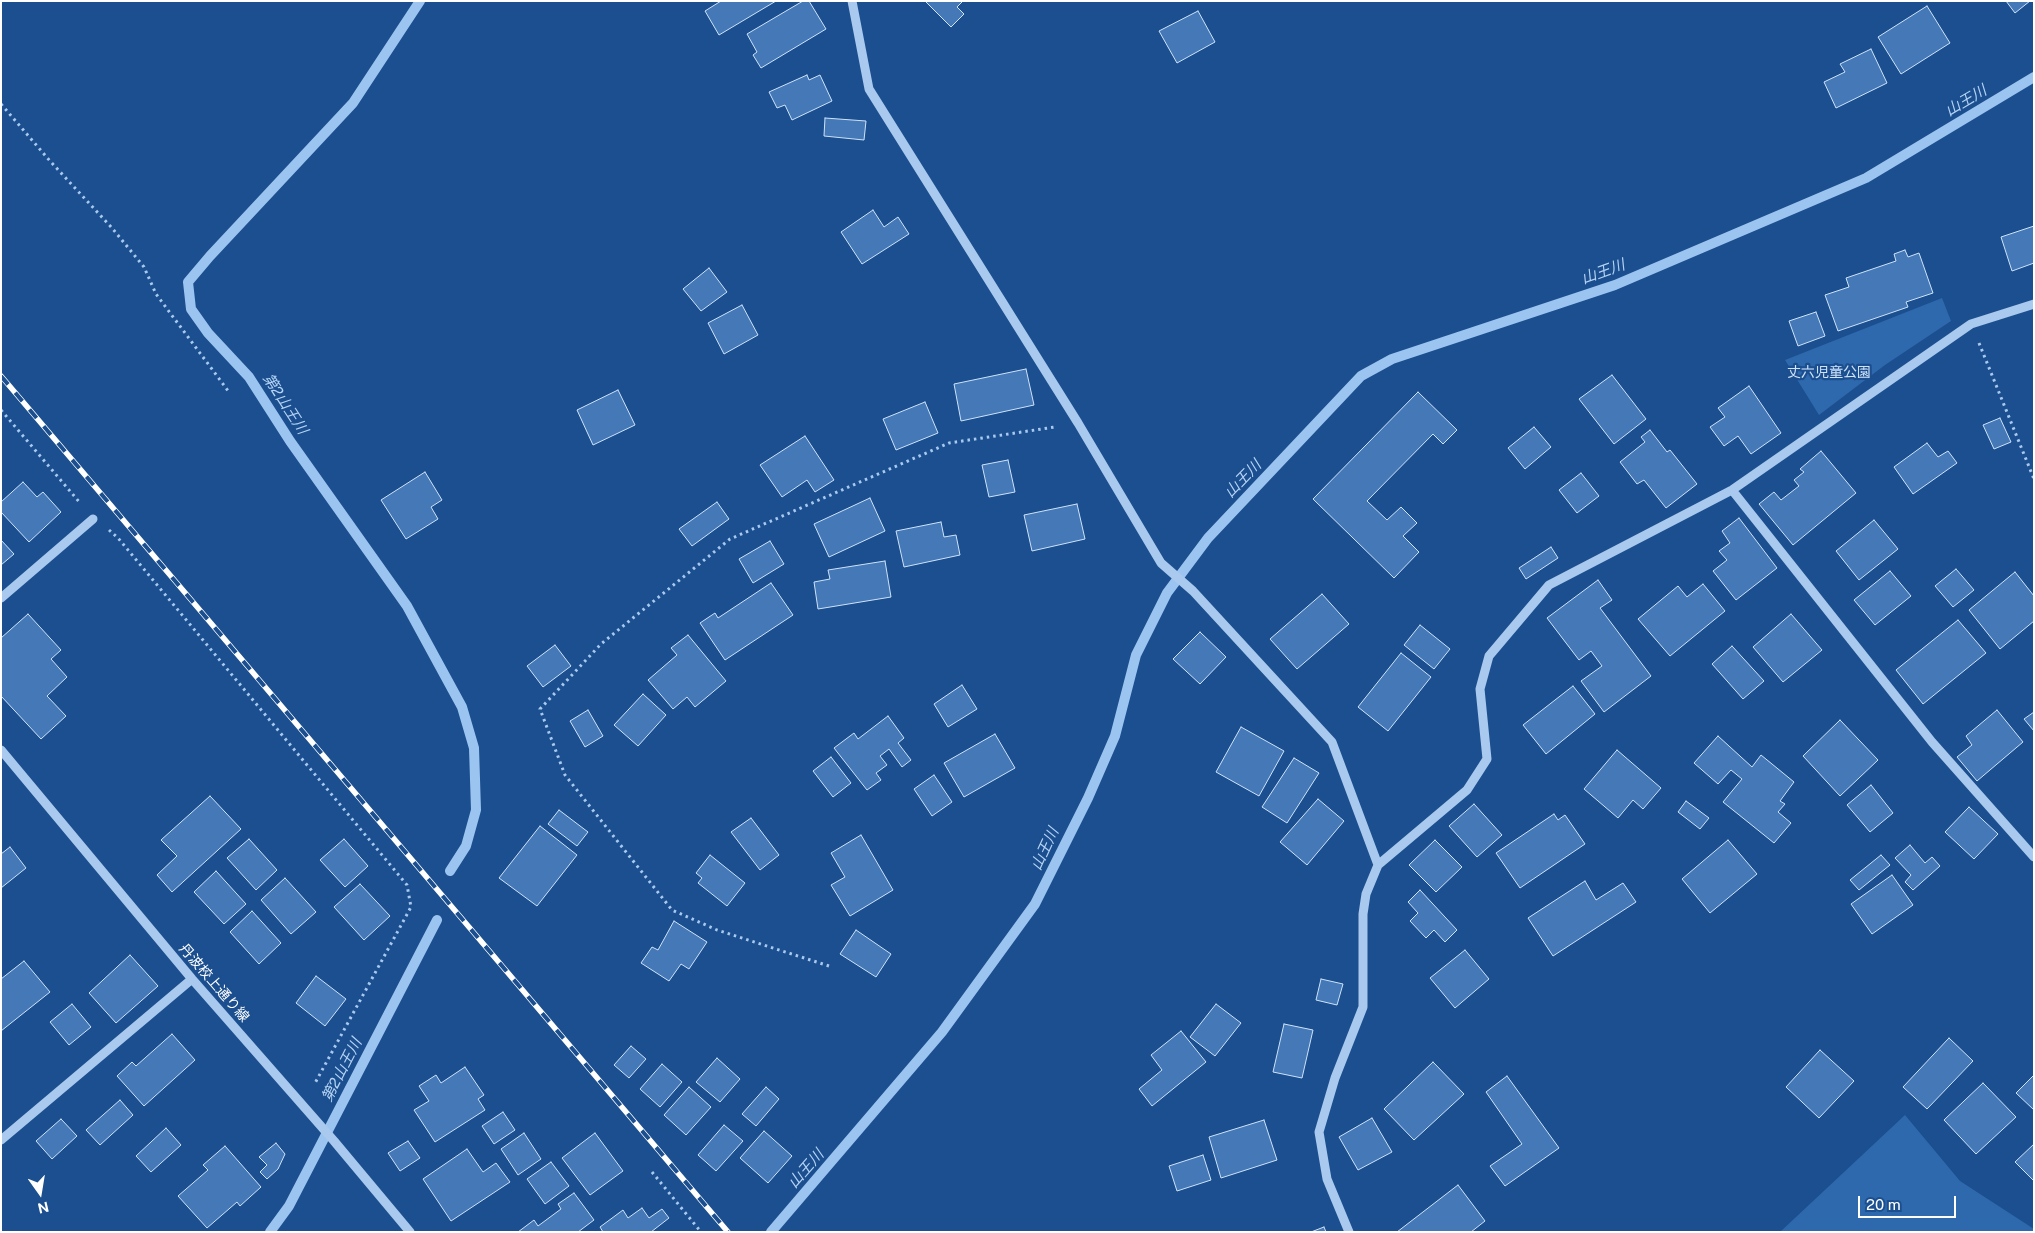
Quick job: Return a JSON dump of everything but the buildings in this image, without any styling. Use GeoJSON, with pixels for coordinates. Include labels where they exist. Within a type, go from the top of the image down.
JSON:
{"type":"FeatureCollection","features":[{"type":"Feature","properties":{"kind":"street"},"geometry":{"type":"LineString","coordinates":[[852,1],[868,89],[1078,423],[1161,563],[1193,591],[1332,742],[1378,865]]}},
{"type":"Feature","properties":{"kind":"street"},"geometry":{"type":"LineString","coordinates":[[1349,1232],[1328,1179],[1319,1132],[1335,1078],[1362,1008],[1363,914],[1366,894],[1378,865],[1466,790],[1487,759],[1480,689],[1489,656],[1549,585],[1732,490],[1971,324],[2034,304]]}},
{"type":"Feature","properties":{"kind":"street"},"geometry":{"type":"LineString","coordinates":[[1732,490],[1932,742],[2034,857]]}},
{"type":"Feature","properties":{"kind":"street"},"geometry":{"type":"LineString","coordinates":[[1,598],[94,519]]}},
{"type":"Feature","properties":{"kind":"street","name":"丹波校上通り線"},"geometry":{"type":"LineString","coordinates":[[1,750],[192,979],[334,1140],[410,1232]]}},
{"type":"Feature","properties":{"kind":"street"},"geometry":{"type":"LineString","coordinates":[[1,1140],[192,979]]}},
{"type":"Feature","properties":{"kind":"path"},"geometry":{"type":"LineString","coordinates":[[1,104],[50,161],[112,228],[144,267],[156,294],[229,392]]}},
{"type":"Feature","properties":{"kind":"path"},"geometry":{"type":"LineString","coordinates":[[1971,324],[2034,479]]}},
{"type":"Feature","properties":{"kind":"path"},"geometry":{"type":"LineString","coordinates":[[1,410],[94,519],[118,538],[407,885],[411,907],[303,1105]]}},
{"type":"Feature","properties":{"kind":"path"},"geometry":{"type":"LineString","coordinates":[[829,966],[717,930],[672,910],[565,776],[540,709],[601,644],[730,538],[949,443],[1078,423]]}},
{"type":"Feature","properties":{"kind":"path"},"geometry":{"type":"LineString","coordinates":[[652,1172],[701,1232]]}},
{"type":"Feature","properties":{"kind":"green space","name":"丈六児童公園"},"geometry":{"type":"Polygon","coordinates":[[[1942,298],[1951,321],[1885,365],[1819,415],[1785,360],[1942,298]]]}},
{"type":"Feature","properties":{"kind":"green space"},"geometry":{"type":"Polygon","coordinates":[[[1905,1115],[1960,1181],[2034,1229],[2034,1232],[1780,1232],[1905,1115]]]}},
{"type":"Feature","properties":{"kind":"waterway","name":"第2山王川"},"geometry":{"type":"LineString","coordinates":[[420,1],[353,103],[188,282],[191,309],[208,333],[249,377],[290,441],[407,606],[462,707],[474,748],[476,810],[466,846],[450,871]]}},
{"type":"Feature","properties":{"kind":"waterway","name":"山王川"},"geometry":{"type":"LineString","coordinates":[[771,1232],[942,1032],[1035,904],[1088,798],[1115,736],[1136,655],[1167,593],[1208,538],[1361,376],[1392,359],[1615,285],[1866,178],[2034,77]]}},
{"type":"Feature","properties":{"kind":"waterway","name":"第2山王川"},"geometry":{"type":"LineString","coordinates":[[270,1232],[289,1206],[437,920]]}},
{"type":"Feature","properties":{"kind":"railway"},"geometry":{"type":"LineString","coordinates":[[1,376],[728,1232]]}}]}
